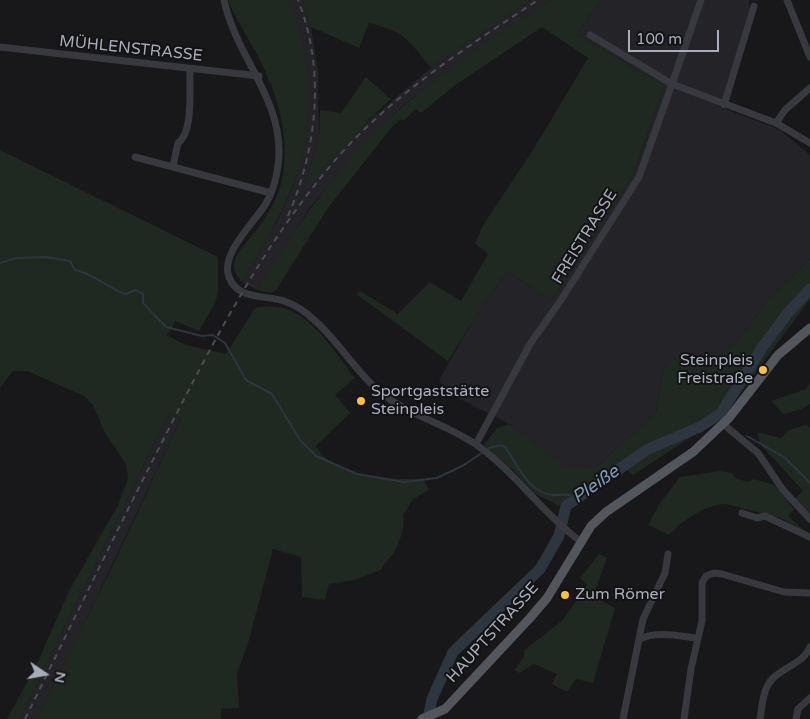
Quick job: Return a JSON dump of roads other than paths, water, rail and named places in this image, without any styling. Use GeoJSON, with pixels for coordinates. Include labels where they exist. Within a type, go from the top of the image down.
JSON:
{"type":"FeatureCollection","features":[{"type":"Feature","properties":{"kind":"main road","name":"HAUPTSTRASSE"},"geometry":{"type":"LineString","coordinates":[[422,719],[436,716],[444,709],[546,598],[591,526],[606,512],[694,452],[724,424],[778,355],[810,328]]}},
{"type":"Feature","properties":{"kind":"street"},"geometry":{"type":"LineString","coordinates":[[224,0],[232,26],[259,76],[275,121],[279,144],[279,164],[271,193],[260,214],[229,256],[229,279],[239,290],[253,296],[283,301],[304,311],[333,339],[361,373],[390,400],[478,446],[511,473],[553,520],[580,541]]}},
{"type":"Feature","properties":{"kind":"street","name":"FREISTRASSE"},"geometry":{"type":"LineString","coordinates":[[478,446],[530,344],[561,300],[638,177],[701,0]]}},
{"type":"Feature","properties":{"kind":"street"},"geometry":{"type":"LineString","coordinates":[[787,0],[810,57]]}},
{"type":"Feature","properties":{"kind":"street"},"geometry":{"type":"LineString","coordinates":[[724,104],[754,6]]}},
{"type":"Feature","properties":{"kind":"street"},"geometry":{"type":"LineString","coordinates":[[590,35],[672,84],[776,123],[810,143]]}},
{"type":"Feature","properties":{"kind":"street","name":"MÜHLENSTRASSE"},"geometry":{"type":"LineString","coordinates":[[0,47],[259,76]]}},
{"type":"Feature","properties":{"kind":"street"},"geometry":{"type":"LineString","coordinates":[[173,166],[178,143],[184,139],[188,123],[190,69]]}},
{"type":"Feature","properties":{"kind":"street"},"geometry":{"type":"LineString","coordinates":[[776,123],[785,110],[810,88]]}},
{"type":"Feature","properties":{"kind":"street"},"geometry":{"type":"LineString","coordinates":[[135,157],[271,193]]}},
{"type":"Feature","properties":{"kind":"street"},"geometry":{"type":"LineString","coordinates":[[724,424],[758,453],[783,490],[810,519]]}},
{"type":"Feature","properties":{"kind":"street"},"geometry":{"type":"LineString","coordinates":[[742,512],[757,518],[765,516],[810,537]]}},
{"type":"Feature","properties":{"kind":"street"},"geometry":{"type":"LineString","coordinates":[[624,719],[644,619],[665,573],[668,554]]}},
{"type":"Feature","properties":{"kind":"street"},"geometry":{"type":"LineString","coordinates":[[684,719],[703,608],[702,583],[706,576],[714,573],[747,580],[784,592],[810,594]]}},
{"type":"Feature","properties":{"kind":"street"},"geometry":{"type":"LineString","coordinates":[[640,639],[646,636],[664,635],[697,638]]}},
{"type":"Feature","properties":{"kind":"street"},"geometry":{"type":"LineString","coordinates":[[760,719],[766,688],[771,681],[802,659],[810,646]]}},
{"type":"Feature","properties":{"kind":"street"},"geometry":{"type":"LineString","coordinates":[[796,719],[798,709],[810,698]]}},
{"type":"Feature","properties":{"kind":"waterway"},"geometry":{"type":"LineString","coordinates":[[0,263],[17,258],[46,257],[70,261],[75,270],[88,274],[125,294],[136,290],[143,294],[143,303],[166,327],[202,336],[213,335],[225,343],[246,380],[272,394],[300,440],[316,456],[357,474],[404,482],[437,478],[464,465],[489,448],[501,445],[505,447],[524,477],[537,489],[544,493],[567,495],[576,498]]}},
{"type":"Feature","properties":{"kind":"waterway","name":"Pleiße"},"geometry":{"type":"LineString","coordinates":[[428,719],[432,699],[453,652],[540,569],[559,536],[566,506],[648,449],[700,427],[721,413],[764,345],[787,314],[810,289]]}},
{"type":"Feature","properties":{"kind":"waterway"},"geometry":{"type":"LineString","coordinates":[[747,436],[784,457],[810,483]]}},
{"type":"Feature","properties":{"kind":"railway"},"geometry":{"type":"LineString","coordinates":[[288,216],[306,164],[314,109],[315,82],[312,54],[307,27],[298,0]]}},
{"type":"Feature","properties":{"kind":"railway"},"geometry":{"type":"LineString","coordinates":[[25,719],[198,372],[241,294],[289,219],[345,149],[389,107],[437,69],[538,0]]}},
{"type":"Feature","properties":{"kind":"place","name":"Steinpleis Freistraße"},"geometry":{"type":"Point","coordinates":[763,370]}},
{"type":"Feature","properties":{"kind":"place","name":"Sportgaststätte Steinpleis"},"geometry":{"type":"Point","coordinates":[361,401]}},
{"type":"Feature","properties":{"kind":"place","name":"Zum Römer"},"geometry":{"type":"Point","coordinates":[565,595]}}]}
